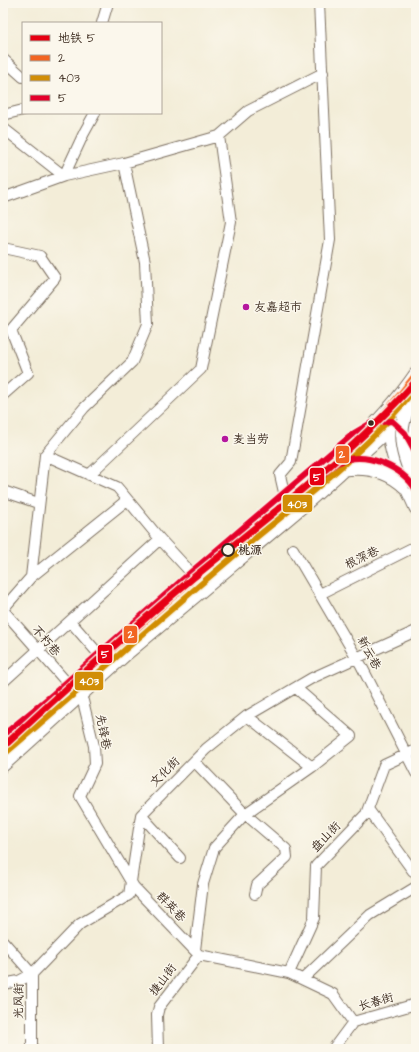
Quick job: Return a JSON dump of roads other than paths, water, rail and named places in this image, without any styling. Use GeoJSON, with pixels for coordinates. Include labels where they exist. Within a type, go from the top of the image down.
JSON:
{"type":"FeatureCollection","features":[{"type":"Feature","properties":{"kind":"main road"},"geometry":{"type":"LineString","coordinates":[[3,765],[75,692],[103,659],[359,440],[399,399],[416,374]]}},
{"type":"Feature","properties":{"kind":"main road"},"geometry":{"type":"LineString","coordinates":[[416,388],[406,410],[401,432],[402,445],[416,508]]}},
{"type":"Feature","properties":{"kind":"main road"},"geometry":{"type":"LineString","coordinates":[[399,399],[390,429],[394,454],[412,488]]}},
{"type":"Feature","properties":{"kind":"main road"},"geometry":{"type":"LineString","coordinates":[[3,746],[127,653],[305,504],[415,406]]}},
{"type":"Feature","properties":{"kind":"main road"},"geometry":{"type":"LineString","coordinates":[[415,406],[412,439],[413,453],[416,463]]}},
{"type":"Feature","properties":{"kind":"main road"},"geometry":{"type":"LineString","coordinates":[[359,440],[374,431],[390,429]]}},
{"type":"Feature","properties":{"kind":"main road"},"geometry":{"type":"LineString","coordinates":[[390,429],[398,437],[416,470]]}},
{"type":"Feature","properties":{"kind":"main road"},"geometry":{"type":"LineString","coordinates":[[344,469],[360,467],[385,472],[412,488]]}},
{"type":"Feature","properties":{"kind":"street"},"geometry":{"type":"LineString","coordinates":[[102,22],[108,3]]}},
{"type":"Feature","properties":{"kind":"street"},"geometry":{"type":"LineString","coordinates":[[286,501],[280,475],[291,462],[330,240],[319,3]]}},
{"type":"Feature","properties":{"kind":"street"},"geometry":{"type":"LineString","coordinates":[[3,59],[22,76]]}},
{"type":"Feature","properties":{"kind":"street"},"geometry":{"type":"LineString","coordinates":[[3,198],[64,176],[124,163],[219,136],[248,111],[323,74]]}},
{"type":"Feature","properties":{"kind":"street"},"geometry":{"type":"LineString","coordinates":[[3,115],[22,110]]}},
{"type":"Feature","properties":{"kind":"street"},"geometry":{"type":"LineString","coordinates":[[64,176],[95,114]]}},
{"type":"Feature","properties":{"kind":"street"},"geometry":{"type":"LineString","coordinates":[[3,128],[64,176]]}},
{"type":"Feature","properties":{"kind":"street"},"geometry":{"type":"LineString","coordinates":[[89,475],[201,369],[231,222],[219,136]]}},
{"type":"Feature","properties":{"kind":"street"},"geometry":{"type":"LineString","coordinates":[[31,577],[44,455],[84,408],[132,362],[148,324],[145,262],[124,163]]}},
{"type":"Feature","properties":{"kind":"street"},"geometry":{"type":"LineString","coordinates":[[3,248],[40,256],[54,278],[12,330],[28,373],[3,395]]}},
{"type":"Feature","properties":{"kind":"street"},"geometry":{"type":"LineString","coordinates":[[44,455],[117,487],[160,540],[196,578]]}},
{"type":"Feature","properties":{"kind":"street"},"geometry":{"type":"LineString","coordinates":[[3,491],[38,503]]}},
{"type":"Feature","properties":{"kind":"street"},"geometry":{"type":"LineString","coordinates":[[3,610],[31,577],[127,500]]}},
{"type":"Feature","properties":{"kind":"street"},"geometry":{"type":"LineString","coordinates":[[3,682],[160,540]]}},
{"type":"Feature","properties":{"kind":"street","name":"根深巷"},"geometry":{"type":"LineString","coordinates":[[320,594],[416,546]]}},
{"type":"Feature","properties":{"kind":"street","name":"新云巷"},"geometry":{"type":"LineString","coordinates":[[293,549],[358,658],[416,773]]}},
{"type":"Feature","properties":{"kind":"street","name":"不朽巷"},"geometry":{"type":"LineString","coordinates":[[3,610],[37,651],[75,692]]}},
{"type":"Feature","properties":{"kind":"street"},"geometry":{"type":"LineString","coordinates":[[70,621],[103,659]]}},
{"type":"Feature","properties":{"kind":"street","name":"文化街"},"geometry":{"type":"LineString","coordinates":[[141,815],[194,761],[247,716],[296,688],[416,631]]}},
{"type":"Feature","properties":{"kind":"street"},"geometry":{"type":"LineString","coordinates":[[296,688],[351,736],[312,767],[245,814],[214,848],[203,884],[197,952],[289,973],[303,979],[333,994],[353,1022]]}},
{"type":"Feature","properties":{"kind":"street","name":"先锋巷"},"geometry":{"type":"LineString","coordinates":[[75,692],[83,701],[94,746],[95,764],[80,796]]}},
{"type":"Feature","properties":{"kind":"street"},"geometry":{"type":"LineString","coordinates":[[247,716],[312,767]]}},
{"type":"Feature","properties":{"kind":"street","name":"盘山街"},"geometry":{"type":"LineString","coordinates":[[289,973],[314,918],[316,866],[366,814],[384,765],[416,750]]}},
{"type":"Feature","properties":{"kind":"street"},"geometry":{"type":"LineString","coordinates":[[194,761],[245,814],[286,849],[287,857],[256,885],[255,894]]}},
{"type":"Feature","properties":{"kind":"street","name":"群英巷"},"geometry":{"type":"LineString","coordinates":[[80,796],[131,882],[197,952]]}},
{"type":"Feature","properties":{"kind":"street"},"geometry":{"type":"LineString","coordinates":[[368,809],[413,871]]}},
{"type":"Feature","properties":{"kind":"street"},"geometry":{"type":"LineString","coordinates":[[141,815],[180,858]]}},
{"type":"Feature","properties":{"kind":"street"},"geometry":{"type":"LineString","coordinates":[[3,984],[19,981],[32,974],[80,924],[129,895],[141,815]]}},
{"type":"Feature","properties":{"kind":"street"},"geometry":{"type":"LineString","coordinates":[[303,979],[370,915],[416,887]]}},
{"type":"Feature","properties":{"kind":"street","name":"光风街"},"geometry":{"type":"LineString","coordinates":[[3,942],[32,974],[32,1049]]}},
{"type":"Feature","properties":{"kind":"street","name":"捷山街"},"geometry":{"type":"LineString","coordinates":[[158,1049],[157,1015],[159,1007],[197,952]]}},
{"type":"Feature","properties":{"kind":"street","name":"长春街"},"geometry":{"type":"LineString","coordinates":[[333,1049],[353,1022],[416,1004]]}},
{"type":"Feature","properties":{"kind":"metro line","name":"5"},"geometry":{"type":"LineString","coordinates":[[3,747],[94,663],[164,602],[335,461],[390,409],[416,381]]}},
{"type":"Feature","properties":{"kind":"place","name":"友嘉超市"},"geometry":{"type":"Point","coordinates":[246,307]}},
{"type":"Feature","properties":{"kind":"place","name":"麦当劳"},"geometry":{"type":"Point","coordinates":[225,439]}},
{"type":"Feature","properties":{"kind":"place","name":"桃源"},"geometry":{"type":"Point","coordinates":[228,550]}}]}
